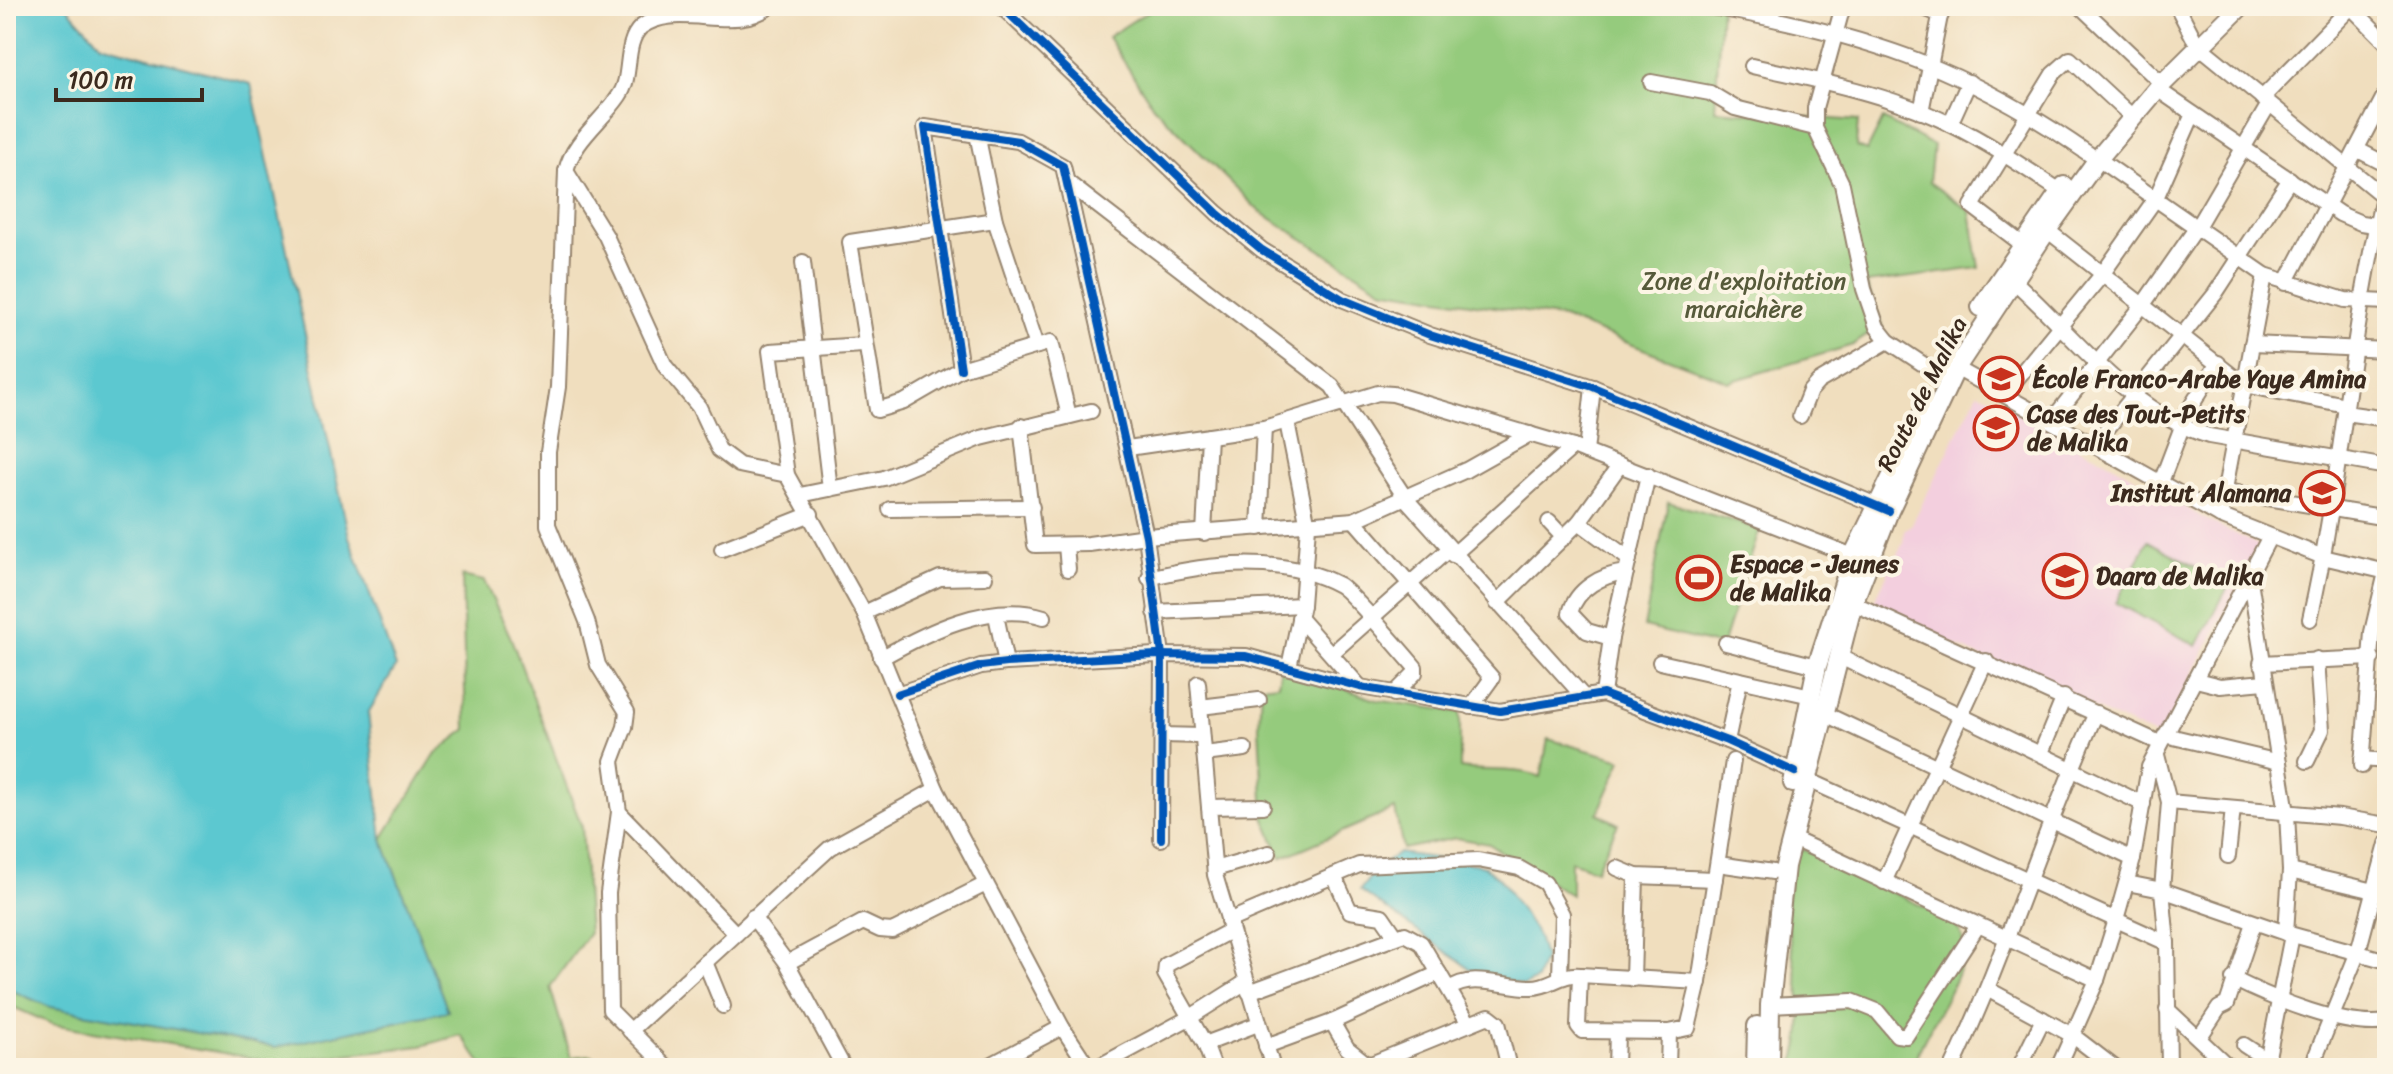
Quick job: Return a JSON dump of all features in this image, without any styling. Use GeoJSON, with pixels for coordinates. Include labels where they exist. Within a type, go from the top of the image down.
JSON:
{"type":"FeatureCollection","features":[{"type":"Feature","properties":{"kind":"main road","name":"Route de Malika"},"geometry":{"type":"LineString","coordinates":[[1769,1068],[1770,1005],[1780,898],[1811,696],[1817,666],[1853,556],[1883,507],[1949,372],[2022,244],[2060,191],[2226,6]]}},
{"type":"Feature","properties":{"kind":"main road","name":"Route de Malika"},"geometry":{"type":"LineString","coordinates":[[2196,41],[2241,6]]}},
{"type":"Feature","properties":{"kind":"main road","name":"Route de Malika"},"geometry":{"type":"LineString","coordinates":[[1949,372],[2014,281],[2093,156],[2126,111],[2156,83]]}},
{"type":"Feature","properties":{"kind":"main road","name":"Route de Malika"},"geometry":{"type":"LineString","coordinates":[[1756,1068],[1759,999],[1773,872],[1883,507]]}},
{"type":"Feature","properties":{"kind":"street"},"geometry":{"type":"LineString","coordinates":[[668,1068],[610,1010],[608,893],[619,812],[612,761],[625,727],[627,712],[598,665],[587,621],[548,525],[548,452],[558,387],[566,171],[570,154],[621,94],[633,39],[641,27],[668,13],[755,14],[770,6]]}},
{"type":"Feature","properties":{"kind":"street"},"geometry":{"type":"LineString","coordinates":[[1001,6],[1217,213],[1262,250],[1342,299],[1430,335],[1593,387],[1883,507]]}},
{"type":"Feature","properties":{"kind":"street"},"geometry":{"type":"LineString","coordinates":[[1706,6],[1775,12],[1932,64],[2031,113],[2265,275],[2345,300],[2387,302]]}},
{"type":"Feature","properties":{"kind":"street"},"geometry":{"type":"LineString","coordinates":[[1843,6],[1815,108],[1815,128],[1842,184],[1864,289],[1877,327],[1888,341],[1949,372],[2005,393],[2220,516],[2323,557],[2387,571],[2380,633],[2372,658],[2362,763],[2387,761]]}},
{"type":"Feature","properties":{"kind":"street"},"geometry":{"type":"LineString","coordinates":[[1919,6],[1942,10],[1921,112]]}},
{"type":"Feature","properties":{"kind":"street"},"geometry":{"type":"LineString","coordinates":[[2080,6],[2156,83],[2193,114],[2349,219],[2382,226]]}},
{"type":"Feature","properties":{"kind":"street"},"geometry":{"type":"LineString","coordinates":[[2177,6],[2196,41],[2347,170],[2383,196]]}},
{"type":"Feature","properties":{"kind":"street"},"geometry":{"type":"LineString","coordinates":[[2052,420],[2142,306],[2197,227],[2265,101],[2350,6],[2387,43]]}},
{"type":"Feature","properties":{"kind":"street"},"geometry":{"type":"LineString","coordinates":[[2022,244],[1972,206],[2053,74],[2070,59],[2126,111]]}},
{"type":"Feature","properties":{"kind":"street"},"geometry":{"type":"LineString","coordinates":[[1752,66],[1823,82],[1921,112],[2005,154],[2060,191]]}},
{"type":"Feature","properties":{"kind":"street"},"geometry":{"type":"LineString","coordinates":[[1651,82],[1710,93],[1735,108],[1815,128]]}},
{"type":"Feature","properties":{"kind":"street"},"geometry":{"type":"LineString","coordinates":[[1950,124],[1969,82]]}},
{"type":"Feature","properties":{"kind":"street"},"geometry":{"type":"LineString","coordinates":[[2286,283],[2383,108],[2387,91]]}},
{"type":"Feature","properties":{"kind":"street"},"geometry":{"type":"LineString","coordinates":[[2005,393],[2101,276],[2156,198],[2193,114]]}},
{"type":"Feature","properties":{"kind":"street"},"geometry":{"type":"LineString","coordinates":[[961,369],[925,127],[1018,141],[1060,162],[1067,182],[1146,536],[1149,578],[1162,655],[1161,839]]}},
{"type":"Feature","properties":{"kind":"street"},"geometry":{"type":"LineString","coordinates":[[977,134],[995,220],[1037,346]]}},
{"type":"Feature","properties":{"kind":"street"},"geometry":{"type":"LineString","coordinates":[[2358,150],[2387,165]]}},
{"type":"Feature","properties":{"kind":"street"},"geometry":{"type":"LineString","coordinates":[[566,171],[606,236],[665,366],[699,407],[719,450],[739,465],[787,475]]}},
{"type":"Feature","properties":{"kind":"street"},"geometry":{"type":"LineString","coordinates":[[2095,444],[2241,257],[2290,179]]}},
{"type":"Feature","properties":{"kind":"street"},"geometry":{"type":"LineString","coordinates":[[2310,619],[2331,507],[2361,300],[2382,226],[2387,181]]}},
{"type":"Feature","properties":{"kind":"street"},"geometry":{"type":"LineString","coordinates":[[1067,182],[1314,370],[1345,403],[1406,499],[1451,553],[1582,695]]}},
{"type":"Feature","properties":{"kind":"street"},"geometry":{"type":"LineString","coordinates":[[995,220],[850,242],[863,345],[877,410],[904,402],[961,369],[1051,342],[1069,416]]}},
{"type":"Feature","properties":{"kind":"street"},"geometry":{"type":"LineString","coordinates":[[2047,230],[2101,276],[2244,385],[2387,419]]}},
{"type":"Feature","properties":{"kind":"street"},"geometry":{"type":"LineString","coordinates":[[803,262],[830,489]]}},
{"type":"Feature","properties":{"kind":"street"},"geometry":{"type":"LineString","coordinates":[[2220,516],[2265,275]]}},
{"type":"Feature","properties":{"kind":"street"},"geometry":{"type":"LineString","coordinates":[[2014,281],[2133,395],[2182,426],[2235,441],[2387,467]]}},
{"type":"Feature","properties":{"kind":"street"},"geometry":{"type":"LineString","coordinates":[[1800,416],[1810,391],[1818,382],[1888,341]]}},
{"type":"Feature","properties":{"kind":"street"},"geometry":{"type":"LineString","coordinates":[[2252,344],[2387,350]]}},
{"type":"Feature","properties":{"kind":"street"},"geometry":{"type":"LineString","coordinates":[[863,345],[777,348],[770,352],[787,475],[864,613],[936,789],[1062,1027],[1089,1068]]}},
{"type":"Feature","properties":{"kind":"street"},"geometry":{"type":"LineString","coordinates":[[2161,482],[2182,426],[2218,363]]}},
{"type":"Feature","properties":{"kind":"street"},"geometry":{"type":"LineString","coordinates":[[1333,652],[1409,581],[1451,553],[1579,450],[1593,387]]}},
{"type":"Feature","properties":{"kind":"street"},"geometry":{"type":"LineString","coordinates":[[1128,448],[1264,428],[1378,393],[1393,394],[1579,450],[1853,556]]}},
{"type":"Feature","properties":{"kind":"street"},"geometry":{"type":"LineString","coordinates":[[800,495],[884,478],[961,444],[1021,426],[1091,411]]}},
{"type":"Feature","properties":{"kind":"street"},"geometry":{"type":"LineString","coordinates":[[1287,422],[1308,526],[1301,612],[1289,667]]}},
{"type":"Feature","properties":{"kind":"street"},"geometry":{"type":"LineString","coordinates":[[1021,426],[1035,545],[1066,545],[1354,520],[1406,499],[1530,434]]}},
{"type":"Feature","properties":{"kind":"street"},"geometry":{"type":"LineString","coordinates":[[1259,528],[1264,428]]}},
{"type":"Feature","properties":{"kind":"street"},"geometry":{"type":"LineString","coordinates":[[1204,533],[1209,436]]}},
{"type":"Feature","properties":{"kind":"street"},"geometry":{"type":"LineString","coordinates":[[1497,603],[1579,522],[1620,465]]}},
{"type":"Feature","properties":{"kind":"street"},"geometry":{"type":"LineString","coordinates":[[1603,694],[1611,638],[1648,475]]}},
{"type":"Feature","properties":{"kind":"street"},"geometry":{"type":"LineString","coordinates":[[2225,491],[2387,518]]}},
{"type":"Feature","properties":{"kind":"street"},"geometry":{"type":"LineString","coordinates":[[890,509],[1032,507]]}},
{"type":"Feature","properties":{"kind":"street"},"geometry":{"type":"LineString","coordinates":[[722,549],[811,514]]}},
{"type":"Feature","properties":{"kind":"street"},"geometry":{"type":"LineString","coordinates":[[1354,520],[1492,678],[1471,707]]}},
{"type":"Feature","properties":{"kind":"street"},"geometry":{"type":"LineString","coordinates":[[1549,522],[1564,538]]}},
{"type":"Feature","properties":{"kind":"street"},"geometry":{"type":"LineString","coordinates":[[1579,522],[1628,565]]}},
{"type":"Feature","properties":{"kind":"street"},"geometry":{"type":"LineString","coordinates":[[2058,1068],[2097,980],[2115,923],[2133,859],[2149,767],[2250,580],[2269,538]]}},
{"type":"Feature","properties":{"kind":"street"},"geometry":{"type":"LineString","coordinates":[[1066,545],[1068,569]]}},
{"type":"Feature","properties":{"kind":"street"},"geometry":{"type":"LineString","coordinates":[[1149,578],[1221,565],[1304,572],[1341,586],[1415,667],[1415,673],[1394,694]]}},
{"type":"Feature","properties":{"kind":"street"},"geometry":{"type":"LineString","coordinates":[[1611,638],[1587,631],[1570,613],[1573,603],[1589,586],[1628,565]]}},
{"type":"Feature","properties":{"kind":"street"},"geometry":{"type":"LineString","coordinates":[[864,613],[940,578],[985,577]]}},
{"type":"Feature","properties":{"kind":"street"},"geometry":{"type":"LineString","coordinates":[[2250,580],[2287,813],[2290,871],[2289,934],[2272,1066]]}},
{"type":"Feature","properties":{"kind":"street"},"geometry":{"type":"LineString","coordinates":[[1853,603],[1986,661],[2161,744],[2279,762]]}},
{"type":"Feature","properties":{"kind":"street"},"geometry":{"type":"LineString","coordinates":[[1155,612],[1301,612]]}},
{"type":"Feature","properties":{"kind":"street"},"geometry":{"type":"LineString","coordinates":[[1301,612],[1360,687]]}},
{"type":"Feature","properties":{"kind":"street"},"geometry":{"type":"LineString","coordinates":[[881,658],[933,631],[996,615],[1044,617]]}},
{"type":"Feature","properties":{"kind":"street"},"geometry":{"type":"LineString","coordinates":[[996,615],[1006,663]]}},
{"type":"Feature","properties":{"kind":"street"},"geometry":{"type":"LineString","coordinates":[[1726,643],[1817,666]]}},
{"type":"Feature","properties":{"kind":"street"},"geometry":{"type":"LineString","coordinates":[[897,694],[981,666],[1162,655],[1246,656],[1360,687],[1500,711],[1582,695],[1603,694],[1727,741],[2028,879],[2115,923],[2167,943]]}},
{"type":"Feature","properties":{"kind":"street"},"geometry":{"type":"LineString","coordinates":[[1838,656],[2143,804]]}},
{"type":"Feature","properties":{"kind":"street"},"geometry":{"type":"LineString","coordinates":[[2261,663],[2372,658]]}},
{"type":"Feature","properties":{"kind":"street"},"geometry":{"type":"LineString","coordinates":[[2307,761],[2322,730],[2317,659]]}},
{"type":"Feature","properties":{"kind":"street"},"geometry":{"type":"LineString","coordinates":[[1884,882],[1986,661]]}},
{"type":"Feature","properties":{"kind":"street"},"geometry":{"type":"LineString","coordinates":[[1660,662],[1811,696]]}},
{"type":"Feature","properties":{"kind":"street"},"geometry":{"type":"LineString","coordinates":[[1727,741],[1740,680]]}},
{"type":"Feature","properties":{"kind":"street"},"geometry":{"type":"LineString","coordinates":[[2196,680],[2220,686],[2265,682]]}},
{"type":"Feature","properties":{"kind":"street"},"geometry":{"type":"LineString","coordinates":[[1198,683],[1215,869],[1266,1046],[1268,1066]]}},
{"type":"Feature","properties":{"kind":"street"},"geometry":{"type":"LineString","coordinates":[[2041,753],[2064,697]]}},
{"type":"Feature","properties":{"kind":"street"},"geometry":{"type":"LineString","coordinates":[[1200,707],[1259,700]]}},
{"type":"Feature","properties":{"kind":"street"},"geometry":{"type":"LineString","coordinates":[[1823,713],[2133,859]]}},
{"type":"Feature","properties":{"kind":"street"},"geometry":{"type":"LineString","coordinates":[[1952,1068],[1989,990],[2050,822],[2096,713]]}},
{"type":"Feature","properties":{"kind":"street"},"geometry":{"type":"LineString","coordinates":[[1162,735],[1202,736]]}},
{"type":"Feature","properties":{"kind":"street"},"geometry":{"type":"LineString","coordinates":[[2161,744],[2169,802],[2162,890],[2167,943],[2169,1068]]}},
{"type":"Feature","properties":{"kind":"street"},"geometry":{"type":"LineString","coordinates":[[1204,754],[1245,749]]}},
{"type":"Feature","properties":{"kind":"street"},"geometry":{"type":"LineString","coordinates":[[1580,975],[1580,1029],[1669,1032],[1688,1028],[1699,982],[1733,761]]}},
{"type":"Feature","properties":{"kind":"street"},"geometry":{"type":"LineString","coordinates":[[630,1031],[830,848],[936,789]]}},
{"type":"Feature","properties":{"kind":"street"},"geometry":{"type":"LineString","coordinates":[[2169,802],[2387,825]]}},
{"type":"Feature","properties":{"kind":"street"},"geometry":{"type":"LineString","coordinates":[[1209,807],[1263,806]]}},
{"type":"Feature","properties":{"kind":"street"},"geometry":{"type":"LineString","coordinates":[[2228,856],[2233,808]]}},
{"type":"Feature","properties":{"kind":"street"},"geometry":{"type":"LineString","coordinates":[[619,812],[736,934]]}},
{"type":"Feature","properties":{"kind":"street"},"geometry":{"type":"LineString","coordinates":[[1791,838],[2007,941],[2097,980]]}},
{"type":"Feature","properties":{"kind":"street"},"geometry":{"type":"LineString","coordinates":[[2311,1068],[2380,892],[2387,844]]}},
{"type":"Feature","properties":{"kind":"street"},"geometry":{"type":"LineString","coordinates":[[1215,869],[1269,853]]}},
{"type":"Feature","properties":{"kind":"street"},"geometry":{"type":"LineString","coordinates":[[1214,1068],[1205,1044],[1165,974],[1166,965],[1229,926],[1334,876],[1374,862],[1478,860],[1519,868],[1545,883],[1562,914],[1560,976]]}},
{"type":"Feature","properties":{"kind":"street"},"geometry":{"type":"LineString","coordinates":[[1617,868],[1636,876],[1773,872]]}},
{"type":"Feature","properties":{"kind":"street"},"geometry":{"type":"LineString","coordinates":[[2290,871],[2380,892]]}},
{"type":"Feature","properties":{"kind":"street"},"geometry":{"type":"LineString","coordinates":[[1334,876],[1350,911],[1382,916],[1395,935]]}},
{"type":"Feature","properties":{"kind":"street"},"geometry":{"type":"LineString","coordinates":[[1633,979],[1636,876]]}},
{"type":"Feature","properties":{"kind":"street"},"geometry":{"type":"LineString","coordinates":[[2127,883],[2162,890],[2254,923],[2387,961]]}},
{"type":"Feature","properties":{"kind":"street"},"geometry":{"type":"LineString","coordinates":[[787,963],[863,922],[880,930],[892,931],[986,884]]}},
{"type":"Feature","properties":{"kind":"street"},"geometry":{"type":"LineString","coordinates":[[753,917],[787,963],[844,1068]]}},
{"type":"Feature","properties":{"kind":"street"},"geometry":{"type":"LineString","coordinates":[[2199,1038],[2219,1008],[2227,1004],[2254,923]]}},
{"type":"Feature","properties":{"kind":"street"},"geometry":{"type":"LineString","coordinates":[[1770,1005],[1852,1001],[1877,1011],[1897,1035],[1906,1036],[1977,927]]}},
{"type":"Feature","properties":{"kind":"street"},"geometry":{"type":"LineString","coordinates":[[1096,1068],[1248,987],[1395,935],[1405,934],[1421,943],[1468,1022]]}},
{"type":"Feature","properties":{"kind":"street"},"geometry":{"type":"LineString","coordinates":[[705,962],[723,1006]]}},
{"type":"Feature","properties":{"kind":"street"},"geometry":{"type":"LineString","coordinates":[[1266,1046],[1332,1022],[1439,973]]}},
{"type":"Feature","properties":{"kind":"street"},"geometry":{"type":"LineString","coordinates":[[1450,989],[1472,983],[1534,988],[1560,976],[1580,975],[1699,982]]}},
{"type":"Feature","properties":{"kind":"street"},"geometry":{"type":"LineString","coordinates":[[2233,979],[2279,1002],[2364,1026],[2387,1022]]}},
{"type":"Feature","properties":{"kind":"street"},"geometry":{"type":"LineString","coordinates":[[1989,990],[2072,1035],[2115,1068]]}},
{"type":"Feature","properties":{"kind":"street"},"geometry":{"type":"LineString","coordinates":[[2167,1009],[2230,1068]]}},
{"type":"Feature","properties":{"kind":"street"},"geometry":{"type":"LineString","coordinates":[[1332,1022],[1347,1048],[1364,1066],[1489,1016],[1498,1023],[1509,1068]]}},
{"type":"Feature","properties":{"kind":"street"},"geometry":{"type":"LineString","coordinates":[[2019,1068],[2043,1019]]}},
{"type":"Feature","properties":{"kind":"street"},"geometry":{"type":"LineString","coordinates":[[1205,1044],[1258,1024]]}},
{"type":"Feature","properties":{"kind":"street"},"geometry":{"type":"LineString","coordinates":[[985,1068],[1062,1027]]}},
{"type":"Feature","properties":{"kind":"street"},"geometry":{"type":"LineString","coordinates":[[1616,1068],[1617,1032]]}},
{"type":"Feature","properties":{"kind":"street"},"geometry":{"type":"LineString","coordinates":[[1668,1068],[1669,1032]]}},
{"type":"Feature","properties":{"kind":"street"},"geometry":{"type":"LineString","coordinates":[[2244,1045],[2272,1066]]}},
{"type":"Feature","properties":{"kind":"shaded area","name":"Daara de Malika"},"geometry":{"type":"Polygon","coordinates":[[[1978,392],[2036,419],[2079,448],[2260,546],[2159,738],[1871,607],[1903,543],[1904,530],[1912,524],[1978,392]]]}},
{"type":"Feature","properties":{"kind":"green space","name":"Zone d'exploitation maraichère"},"geometry":{"type":"Polygon","coordinates":[[[1156,6],[1721,6],[1715,110],[1858,121],[1856,147],[1867,151],[1883,119],[1933,145],[1929,182],[1970,211],[1979,268],[1866,283],[1882,325],[1853,345],[1729,382],[1563,318],[1382,289],[1259,211],[1153,106],[1108,37],[1156,6]]]}},
{"type":"Feature","properties":{"kind":"green space","name":"Espace - Jeunes de Malika"},"geometry":{"type":"Polygon","coordinates":[[[1668,502],[1760,529],[1722,646],[1644,627],[1668,502]]]}},
{"type":"Feature","properties":{"kind":"green space"},"geometry":{"type":"Polygon","coordinates":[[[2148,541],[2229,585],[2197,646],[2116,603],[2148,541]]]}},
{"type":"Feature","properties":{"kind":"green space"},"geometry":{"type":"Polygon","coordinates":[[[462,576],[484,581],[510,636],[582,827],[589,933],[550,987],[571,1057],[591,1055],[610,1068],[485,1068],[461,1035],[421,1046],[276,1062],[52,1024],[6,1004],[6,988],[51,1007],[276,1047],[448,1011],[382,839],[436,753],[466,730],[462,576]]]}},
{"type":"Feature","properties":{"kind":"green space"},"geometry":{"type":"Polygon","coordinates":[[[1281,666],[1376,700],[1460,712],[1460,768],[1511,771],[1541,777],[1548,739],[1622,760],[1598,813],[1618,824],[1596,870],[1571,861],[1571,895],[1489,844],[1456,838],[1403,849],[1395,809],[1281,858],[1264,817],[1259,727],[1261,686],[1278,684],[1281,666]]]}},
{"type":"Feature","properties":{"kind":"green space"},"geometry":{"type":"Polygon","coordinates":[[[1798,847],[1949,919],[1961,933],[1963,952],[1960,968],[1913,1068],[1792,1068],[1798,1048],[1801,1010],[1787,906],[1798,847]]]}},
{"type":"Feature","properties":{"kind":"water"},"geometry":{"type":"Polygon","coordinates":[[[6,6],[66,6],[100,44],[251,84],[349,537],[396,667],[368,713],[382,839],[448,1011],[276,1047],[50,1007],[6,988],[6,6]]]}},
{"type":"Feature","properties":{"kind":"water"},"geometry":{"type":"Polygon","coordinates":[[[1399,853],[1482,865],[1500,879],[1538,936],[1544,958],[1536,980],[1524,986],[1473,971],[1360,890],[1379,866],[1399,853]]]}},
{"type":"Feature","properties":{"kind":"cycle path"},"geometry":{"type":"LineString","coordinates":[[1001,6],[1217,213],[1262,250],[1342,299],[1430,335],[1593,387],[1889,511]]}},
{"type":"Feature","properties":{"kind":"cycle path"},"geometry":{"type":"LineString","coordinates":[[961,369],[925,127],[1018,141],[1063,166],[1146,536],[1162,655],[1161,839]]}},
{"type":"Feature","properties":{"kind":"cycle path"},"geometry":{"type":"LineString","coordinates":[[897,694],[981,666],[1006,663],[1156,655],[1246,656],[1360,687],[1500,711],[1603,694],[1727,741],[1795,772]]}},
{"type":"Feature","properties":{"kind":"place","name":"École Franco-Arabe Yaye Amina"},"geometry":{"type":"Point","coordinates":[2001,379]}},
{"type":"Feature","properties":{"kind":"place","name":"Case des Tout-Petits de Malika"},"geometry":{"type":"Point","coordinates":[1996,428]}},
{"type":"Feature","properties":{"kind":"place","name":"Institut Alamana"},"geometry":{"type":"Point","coordinates":[2322,493]}},
{"type":"Feature","properties":{"kind":"place","name":"Daara de Malika"},"geometry":{"type":"Point","coordinates":[2065,576]}},
{"type":"Feature","properties":{"kind":"place","name":"Espace - Jeunes de Malika"},"geometry":{"type":"Point","coordinates":[1699,578]}}]}
